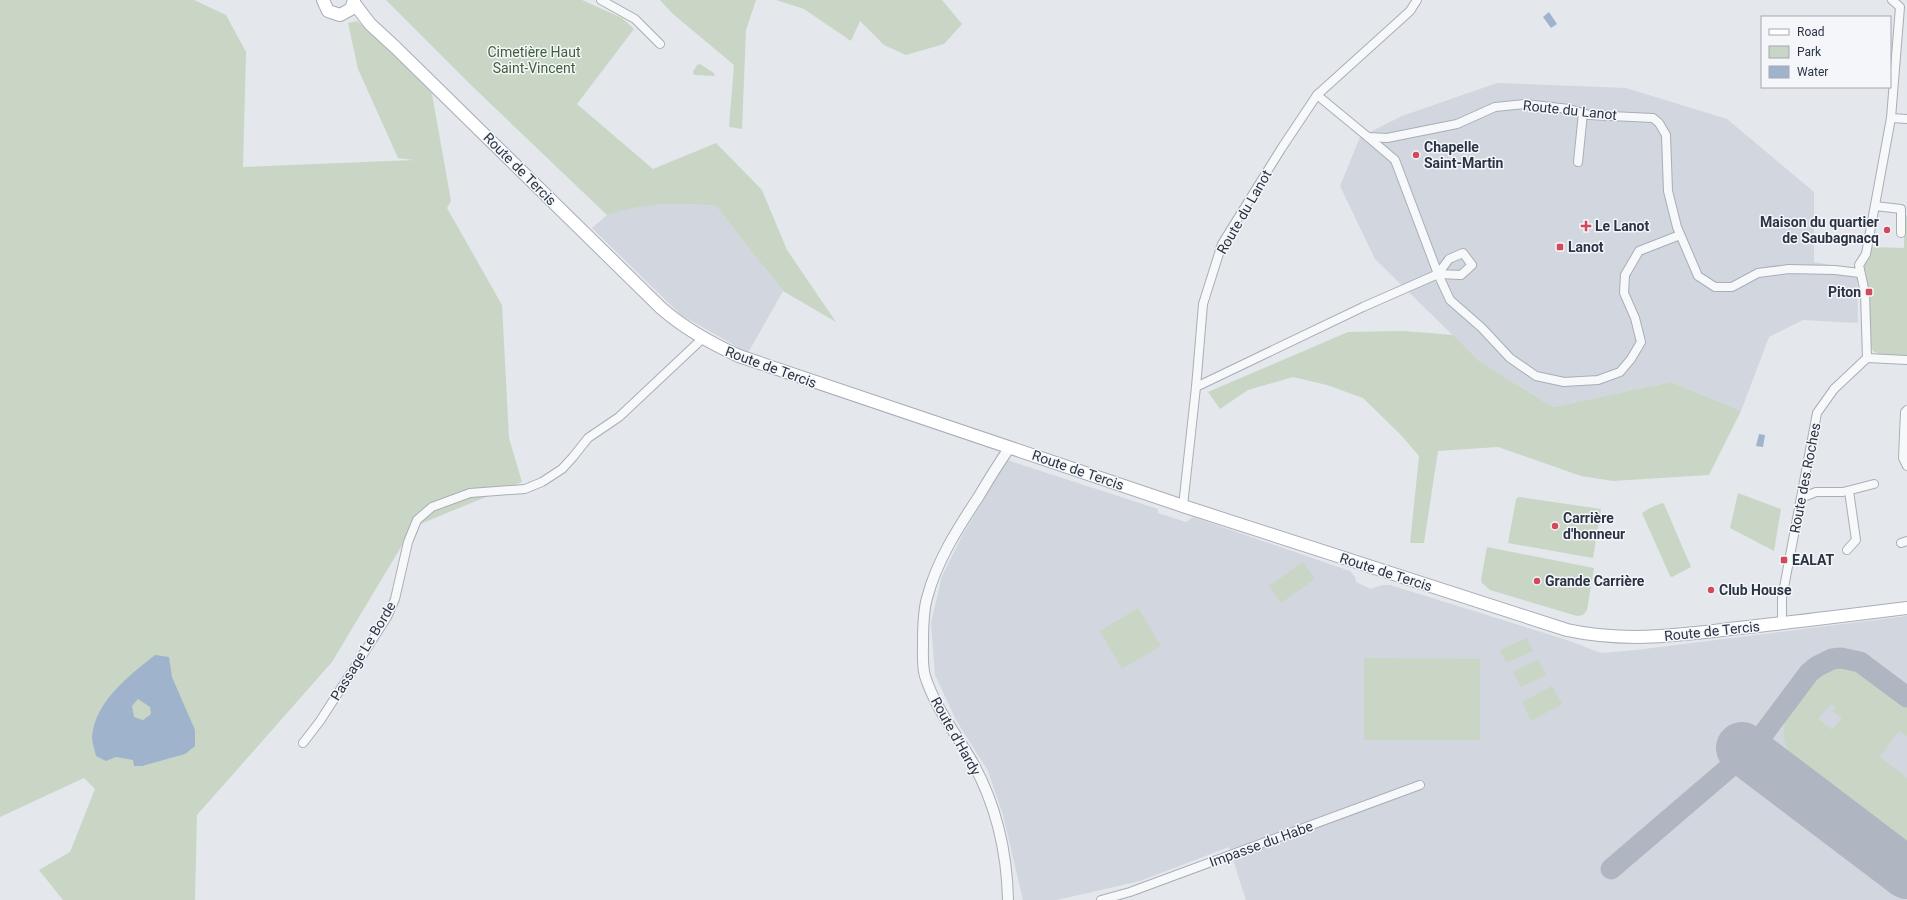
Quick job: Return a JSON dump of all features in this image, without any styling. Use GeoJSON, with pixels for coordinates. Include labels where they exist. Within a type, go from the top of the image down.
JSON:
{"type":"FeatureCollection","features":[{"type":"Feature","properties":{"kind":"main road","name":"Route de Tercis"},"geometry":{"type":"LineString","coordinates":[[323,0],[328,11],[340,15],[346,13],[370,24]]}},
{"type":"Feature","properties":{"kind":"main road","name":"Route de Tercis"},"geometry":{"type":"LineString","coordinates":[[354,2],[370,24],[395,46],[661,308],[678,322],[702,338],[758,364],[1183,506],[1512,613],[1567,630],[1593,636],[1632,638],[1782,624],[1907,608]]}},
{"type":"Feature","properties":{"kind":"main road"},"geometry":{"type":"LineString","coordinates":[[346,13],[351,9],[354,2]]}},
{"type":"Feature","properties":{"kind":"street"},"geometry":{"type":"LineString","coordinates":[[601,0],[635,19],[660,44]]}},
{"type":"Feature","properties":{"kind":"street","name":"Route du Lanot"},"geometry":{"type":"LineString","coordinates":[[1183,506],[1196,387],[1202,304],[1222,244],[1281,149],[1317,96],[1410,11],[1417,0]]}},
{"type":"Feature","properties":{"kind":"street"},"geometry":{"type":"LineString","coordinates":[[1892,0],[1904,7],[1891,118],[1866,254],[1860,265],[1860,274],[1864,281],[1867,358],[1907,360]]}},
{"type":"Feature","properties":{"kind":"street"},"geometry":{"type":"LineString","coordinates":[[1317,96],[1395,160],[1438,274],[1450,300],[1482,328],[1510,358],[1536,376],[1564,382],[1598,380],[1620,372],[1632,359],[1641,342],[1635,318],[1624,293],[1625,275],[1639,251],[1680,235]]}},
{"type":"Feature","properties":{"kind":"street","name":"Route du Lanot"},"geometry":{"type":"LineString","coordinates":[[1368,137],[1387,138],[1457,124],[1495,107],[1525,104],[1569,109],[1583,113],[1652,118],[1659,124],[1666,136],[1668,191],[1680,235],[1698,276],[1715,287],[1732,287],[1758,273],[1789,269],[1835,270],[1860,274]]}},
{"type":"Feature","properties":{"kind":"street"},"geometry":{"type":"LineString","coordinates":[[1578,162],[1583,113]]}},
{"type":"Feature","properties":{"kind":"street"},"geometry":{"type":"LineString","coordinates":[[1891,118],[1907,119]]}},
{"type":"Feature","properties":{"kind":"street"},"geometry":{"type":"LineString","coordinates":[[1874,206],[1901,209],[1901,233]]}},
{"type":"Feature","properties":{"kind":"street"},"geometry":{"type":"LineString","coordinates":[[1196,387],[1363,307],[1438,274]]}},
{"type":"Feature","properties":{"kind":"street","name":"Passage Le Borde"},"geometry":{"type":"LineString","coordinates":[[303,743],[320,721],[387,617],[395,599],[408,542],[417,520],[432,507],[470,493],[525,489],[542,482],[562,468],[588,438],[619,417],[702,338]]}},
{"type":"Feature","properties":{"kind":"street","name":"Route des Roches"},"geometry":{"type":"LineString","coordinates":[[1782,624],[1782,598],[1817,413],[1834,389],[1867,358]]}},
{"type":"Feature","properties":{"kind":"street"},"geometry":{"type":"LineString","coordinates":[[1907,410],[1905,412],[1903,458],[1907,466]]}},
{"type":"Feature","properties":{"kind":"street","name":"Route d'Hardy"},"geometry":{"type":"LineString","coordinates":[[1008,900],[1002,840],[994,814],[973,764],[942,713],[925,675],[923,649],[926,599],[933,577],[944,553],[964,519],[1010,447]]}},
{"type":"Feature","properties":{"kind":"street"},"geometry":{"type":"LineString","coordinates":[[1801,498],[1816,492],[1849,491],[1874,484]]}},
{"type":"Feature","properties":{"kind":"street"},"geometry":{"type":"LineString","coordinates":[[1847,550],[1856,540],[1849,491]]}},
{"type":"Feature","properties":{"kind":"street","name":"Impasse du Habe"},"geometry":{"type":"LineString","coordinates":[[1101,900],[1137,889],[1420,785]]}},
{"type":"Feature","properties":{"kind":"shaded area","name":"Le Lanot"},"geometry":{"type":"Polygon","coordinates":[[[1497,83],[1626,88],[1727,119],[1814,192],[1814,262],[1857,270],[1858,323],[1803,320],[1769,337],[1741,411],[1671,382],[1553,407],[1479,361],[1375,259],[1340,186],[1360,137],[1402,116],[1497,83]]]}},
{"type":"Feature","properties":{"kind":"shaded area"},"geometry":{"type":"Polygon","coordinates":[[[673,203],[716,206],[783,291],[748,353],[681,315],[592,228],[607,215],[628,208],[652,204],[673,203]]]}},
{"type":"Feature","properties":{"kind":"shaded area"},"geometry":{"type":"Polygon","coordinates":[[[1007,460],[1158,509],[1158,513],[1186,522],[1193,517],[1350,571],[1355,577],[1356,582],[1371,589],[1382,585],[1390,585],[1567,640],[1601,653],[1636,650],[1907,616],[1907,900],[1246,900],[1229,847],[1140,881],[1057,900],[1023,900],[1003,815],[988,771],[956,720],[935,675],[931,623],[942,576],[962,536],[1007,460]]]}},
{"type":"Feature","properties":{"kind":"green space"},"geometry":{"type":"Polygon","coordinates":[[[0,0],[194,0],[226,15],[246,52],[243,167],[414,160],[398,158],[358,69],[348,23],[357,21],[401,56],[432,94],[451,201],[447,208],[502,305],[509,438],[522,482],[413,527],[332,662],[197,815],[195,900],[63,900],[39,870],[70,852],[95,789],[84,778],[0,817],[0,0]]]}},
{"type":"Feature","properties":{"kind":"green space","name":"Cimetière Haut Saint-Vincent"},"geometry":{"type":"Polygon","coordinates":[[[386,0],[582,0],[622,18],[634,29],[577,104],[653,169],[716,143],[762,190],[787,250],[836,322],[783,291],[716,206],[687,204],[648,205],[607,215],[473,87],[386,0]]]}},
{"type":"Feature","properties":{"kind":"green space"},"geometry":{"type":"Polygon","coordinates":[[[660,0],[756,0],[746,30],[742,129],[729,127],[734,65],[673,14],[660,0]]]}},
{"type":"Feature","properties":{"kind":"green space"},"geometry":{"type":"Polygon","coordinates":[[[776,0],[942,0],[962,24],[944,44],[906,55],[884,45],[860,21],[851,41],[804,9],[776,0]]]}},
{"type":"Feature","properties":{"kind":"green space"},"geometry":{"type":"Polygon","coordinates":[[[700,64],[714,73],[715,76],[694,75],[693,72],[697,65],[700,64]]]}},
{"type":"Feature","properties":{"kind":"green space"},"geometry":{"type":"Polygon","coordinates":[[[1907,215],[1907,356],[1881,355],[1873,351],[1870,343],[1867,279],[1862,265],[1870,247],[1904,248],[1904,219],[1907,215]]]}},
{"type":"Feature","properties":{"kind":"green space"},"geometry":{"type":"Polygon","coordinates":[[[1403,331],[1453,335],[1479,361],[1553,407],[1671,382],[1741,411],[1709,475],[1613,481],[1581,476],[1498,447],[1438,451],[1424,543],[1410,543],[1419,456],[1401,435],[1363,398],[1327,385],[1293,377],[1248,390],[1220,409],[1208,392],[1348,332],[1403,331]]]}},
{"type":"Feature","properties":{"kind":"green space"},"geometry":{"type":"Polygon","coordinates":[[[1738,493],[1781,509],[1774,551],[1730,528],[1738,493]]]}},
{"type":"Feature","properties":{"kind":"green space","name":"Carrière d'honneur"},"geometry":{"type":"Polygon","coordinates":[[[1519,497],[1601,509],[1593,558],[1508,543],[1516,499],[1519,497]]]}},
{"type":"Feature","properties":{"kind":"green space"},"geometry":{"type":"Polygon","coordinates":[[[1662,503],[1664,504],[1691,567],[1672,577],[1670,576],[1642,513],[1662,503]]]}},
{"type":"Feature","properties":{"kind":"green space","name":"Grande Carrière"},"geometry":{"type":"Polygon","coordinates":[[[1487,547],[1594,568],[1587,610],[1583,615],[1577,616],[1490,590],[1482,583],[1481,580],[1487,547]]]}},
{"type":"Feature","properties":{"kind":"green space"},"geometry":{"type":"Polygon","coordinates":[[[1303,562],[1315,579],[1281,603],[1269,586],[1303,562]]]}},
{"type":"Feature","properties":{"kind":"green space"},"geometry":{"type":"Polygon","coordinates":[[[1138,608],[1161,646],[1122,669],[1100,631],[1138,608]]]}},
{"type":"Feature","properties":{"kind":"green space"},"geometry":{"type":"Polygon","coordinates":[[[1527,638],[1533,651],[1506,663],[1500,650],[1527,638]]]}},
{"type":"Feature","properties":{"kind":"green space"},"geometry":{"type":"Polygon","coordinates":[[[1364,658],[1480,659],[1480,740],[1364,740],[1364,658]]]}},
{"type":"Feature","properties":{"kind":"green space"},"geometry":{"type":"Polygon","coordinates":[[[1538,659],[1546,675],[1521,687],[1513,672],[1538,659]]]}},
{"type":"Feature","properties":{"kind":"green space"},"geometry":{"type":"Polygon","coordinates":[[[1840,666],[1855,669],[1907,708],[1907,736],[1899,731],[1880,757],[1907,778],[1907,843],[1792,756],[1786,746],[1784,730],[1786,719],[1823,671],[1840,666]],[[1831,704],[1818,719],[1832,730],[1842,718],[1832,711],[1835,707],[1831,704]]]}},
{"type":"Feature","properties":{"kind":"green space"},"geometry":{"type":"Polygon","coordinates":[[[1552,686],[1562,704],[1531,721],[1522,702],[1552,686]]]}},
{"type":"Feature","properties":{"kind":"water"},"geometry":{"type":"Polygon","coordinates":[[[1549,12],[1557,24],[1551,28],[1543,17],[1549,12]]]}},
{"type":"Feature","properties":{"kind":"water"},"geometry":{"type":"Polygon","coordinates":[[[1759,434],[1765,435],[1763,447],[1756,446],[1759,434]]]}},
{"type":"Feature","properties":{"kind":"water"},"geometry":{"type":"Polygon","coordinates":[[[155,655],[169,657],[172,677],[195,730],[195,746],[185,754],[142,766],[134,766],[133,760],[116,757],[106,761],[96,756],[92,737],[99,712],[115,690],[155,655]],[[138,699],[132,706],[134,717],[143,720],[151,714],[150,707],[138,699]]]}},
{"type":"Feature","properties":{"kind":"taxiway"},"geometry":{"type":"LineString","coordinates":[[1776,771],[1759,758],[1755,745],[1809,673],[1816,667],[1832,659],[1841,658],[1860,662],[1907,697]]}},
{"type":"Feature","properties":{"kind":"taxiway"},"geometry":{"type":"LineString","coordinates":[[1611,869],[1730,767]]}},
{"type":"Feature","properties":{"kind":"runway"},"geometry":{"type":"LineString","coordinates":[[1742,748],[1907,873]]}},
{"type":"Feature","properties":{"kind":"place","name":"Chapelle Saint-Martin"},"geometry":{"type":"Point","coordinates":[1416,155]}},
{"type":"Feature","properties":{"kind":"place","name":"Le Lanot"},"geometry":{"type":"Point","coordinates":[1586,226]}},
{"type":"Feature","properties":{"kind":"place","name":"Maison du quartier de Saubagnacq"},"geometry":{"type":"Point","coordinates":[1887,230]}},
{"type":"Feature","properties":{"kind":"place","name":"Lanot"},"geometry":{"type":"Point","coordinates":[1560,247]}},
{"type":"Feature","properties":{"kind":"place","name":"Piton"},"geometry":{"type":"Point","coordinates":[1869,292]}},
{"type":"Feature","properties":{"kind":"place","name":"Carrière d'honneur"},"geometry":{"type":"Point","coordinates":[1555,526]}},
{"type":"Feature","properties":{"kind":"place","name":"EALAT"},"geometry":{"type":"Point","coordinates":[1784,560]}},
{"type":"Feature","properties":{"kind":"place","name":"Grande Carrière"},"geometry":{"type":"Point","coordinates":[1537,581]}},
{"type":"Feature","properties":{"kind":"place","name":"Club House"},"geometry":{"type":"Point","coordinates":[1711,590]}}]}
